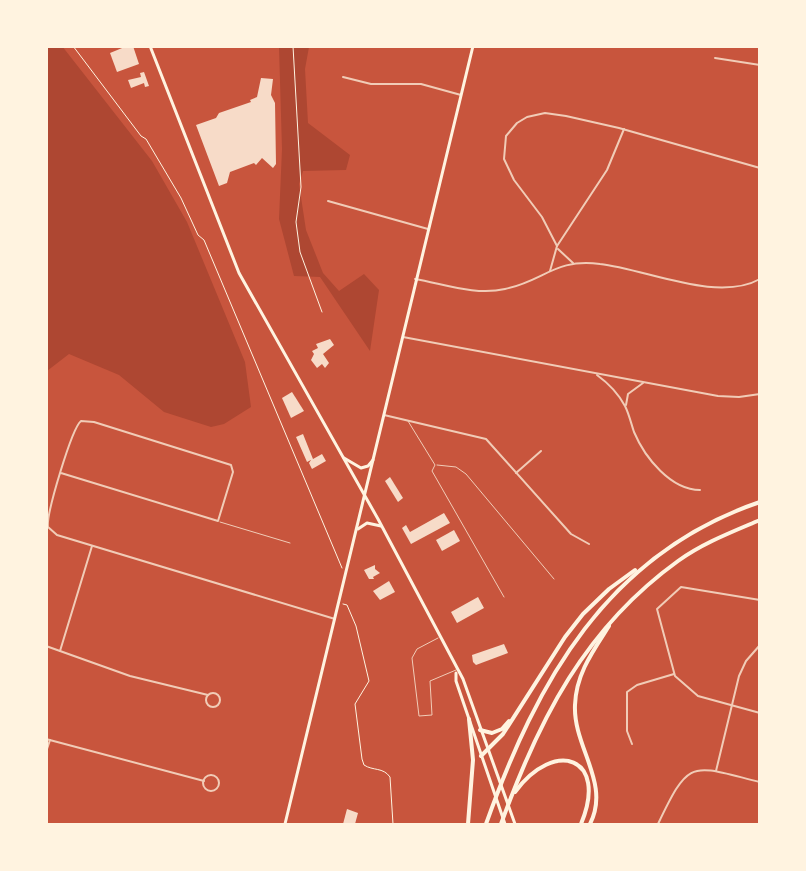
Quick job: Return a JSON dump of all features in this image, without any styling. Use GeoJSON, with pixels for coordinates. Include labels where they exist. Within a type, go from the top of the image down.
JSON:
{"type":"FeatureCollection","features":[{"type":"Feature","properties":{"kind":"highway"},"geometry":{"type":"LineString","coordinates":[[481,756],[486,748],[503,734],[565,637],[584,614],[627,574],[690,533],[759,502]]}},
{"type":"Feature","properties":{"kind":"highway"},"geometry":{"type":"LineString","coordinates":[[503,825],[515,789],[567,678],[592,642],[617,613],[679,560],[712,541],[759,520]]}},
{"type":"Feature","properties":{"kind":"highway"},"geometry":{"type":"LineString","coordinates":[[486,825],[508,768],[537,705],[573,643],[587,623],[641,567]]}},
{"type":"Feature","properties":{"kind":"highway"},"geometry":{"type":"LineString","coordinates":[[590,825],[598,793],[595,778],[577,732],[576,693],[585,664],[617,613]]}},
{"type":"Feature","properties":{"kind":"highway"},"geometry":{"type":"LineString","coordinates":[[480,730],[492,734],[502,729],[516,714]]}},
{"type":"Feature","properties":{"kind":"highway"},"geometry":{"type":"LineString","coordinates":[[468,825],[473,760],[469,718]]}},
{"type":"Feature","properties":{"kind":"highway"},"geometry":{"type":"LineString","coordinates":[[515,789],[542,765],[556,760],[570,762],[583,770],[591,786],[590,799],[581,825]]}},
{"type":"Feature","properties":{"kind":"main road"},"geometry":{"type":"LineString","coordinates":[[150,46],[239,273],[365,497],[456,670],[463,679],[514,825]]}},
{"type":"Feature","properties":{"kind":"main road"},"geometry":{"type":"LineString","coordinates":[[285,825],[473,46]]}},
{"type":"Feature","properties":{"kind":"main road"},"geometry":{"type":"LineString","coordinates":[[342,457],[361,468],[368,466],[374,458]]}},
{"type":"Feature","properties":{"kind":"main road"},"geometry":{"type":"LineString","coordinates":[[357,531],[367,523],[381,526]]}},
{"type":"Feature","properties":{"kind":"main road"},"geometry":{"type":"LineString","coordinates":[[456,670],[456,681],[503,825]]}},
{"type":"Feature","properties":{"kind":"street"},"geometry":{"type":"LineString","coordinates":[[715,58],[759,65]]}},
{"type":"Feature","properties":{"kind":"street"},"geometry":{"type":"LineString","coordinates":[[343,77],[371,84],[421,84],[461,95]]}},
{"type":"Feature","properties":{"kind":"street"},"geometry":{"type":"LineString","coordinates":[[573,263],[558,247],[542,217],[506,166],[503,152],[506,135],[521,120],[545,113],[624,129],[759,168]]}},
{"type":"Feature","properties":{"kind":"street"},"geometry":{"type":"LineString","coordinates":[[550,271],[558,247],[607,170],[624,129]]}},
{"type":"Feature","properties":{"kind":"street"},"geometry":{"type":"LineString","coordinates":[[328,201],[428,229]]}},
{"type":"Feature","properties":{"kind":"street"},"geometry":{"type":"LineString","coordinates":[[415,279],[488,292],[519,286],[573,263],[620,267],[714,288],[740,287],[759,279]]}},
{"type":"Feature","properties":{"kind":"street"},"geometry":{"type":"LineString","coordinates":[[403,337],[718,396],[739,397],[759,394]]}},
{"type":"Feature","properties":{"kind":"street"},"geometry":{"type":"LineString","coordinates":[[595,374],[607,382],[626,408],[635,433],[655,464],[681,486],[700,490]]}},
{"type":"Feature","properties":{"kind":"street"},"geometry":{"type":"LineString","coordinates":[[626,408],[628,394],[643,382]]}},
{"type":"Feature","properties":{"kind":"street"},"geometry":{"type":"LineString","coordinates":[[384,415],[486,439],[570,534],[589,544]]}},
{"type":"Feature","properties":{"kind":"street"},"geometry":{"type":"LineString","coordinates":[[62,473],[218,521],[232,472],[231,465],[94,422],[81,421],[75,428],[48,516],[48,527],[57,535],[336,619]]}},
{"type":"Feature","properties":{"kind":"street"},"geometry":{"type":"LineString","coordinates":[[516,473],[541,451]]}},
{"type":"Feature","properties":{"kind":"street"},"geometry":{"type":"LineString","coordinates":[[60,651],[92,546]]}},
{"type":"Feature","properties":{"kind":"street"},"geometry":{"type":"LineString","coordinates":[[759,600],[684,587],[659,604],[657,613],[674,674],[684,686],[698,696],[759,713]]}},
{"type":"Feature","properties":{"kind":"street"},"geometry":{"type":"LineString","coordinates":[[716,771],[744,665],[759,645]]}},
{"type":"Feature","properties":{"kind":"street"},"geometry":{"type":"LineString","coordinates":[[46,646],[130,676],[208,695],[218,694],[220,703],[214,707],[209,706],[206,702],[208,695]]}},
{"type":"Feature","properties":{"kind":"street"},"geometry":{"type":"LineString","coordinates":[[632,744],[627,731],[627,692],[637,685],[674,674]]}},
{"type":"Feature","properties":{"kind":"street"},"geometry":{"type":"LineString","coordinates":[[46,752],[48,739],[204,781]]}},
{"type":"Feature","properties":{"kind":"street"},"geometry":{"type":"LineString","coordinates":[[658,825],[683,778],[699,770],[716,771],[759,782]]}},
{"type":"Feature","properties":{"kind":"street"},"geometry":{"type":"LineString","coordinates":[[213,775],[218,778],[218,786],[210,790],[204,786],[204,781],[206,777],[213,775]]}},
{"type":"Feature","properties":{"kind":"lane"},"geometry":{"type":"LineString","coordinates":[[407,420],[435,465]]}},
{"type":"Feature","properties":{"kind":"lane"},"geometry":{"type":"LineString","coordinates":[[435,465],[456,467],[466,474],[554,579]]}},
{"type":"Feature","properties":{"kind":"lane"},"geometry":{"type":"LineString","coordinates":[[435,465],[432,471],[504,597]]}},
{"type":"Feature","properties":{"kind":"lane"},"geometry":{"type":"LineString","coordinates":[[218,521],[291,543]]}},
{"type":"Feature","properties":{"kind":"lane"},"geometry":{"type":"LineString","coordinates":[[440,637],[417,650],[412,658],[419,716],[432,715],[430,681],[456,670]]}},
{"type":"Feature","properties":{"kind":"path"},"geometry":{"type":"LineString","coordinates":[[73,46],[146,139],[181,198],[198,235],[204,240],[342,569]]}},
{"type":"Feature","properties":{"kind":"path"},"geometry":{"type":"LineString","coordinates":[[293,46],[301,187],[296,222],[300,252],[322,312]]}},
{"type":"Feature","properties":{"kind":"path"},"geometry":{"type":"LineString","coordinates":[[343,604],[347,605],[356,626],[368,684],[355,704],[362,759],[364,765],[369,768],[382,769],[390,777],[393,825]]}},
{"type":"Feature","properties":{"kind":"shaded area"},"geometry":{"type":"Polygon","coordinates":[[[62,46],[152,161],[187,222],[245,362],[251,407],[224,424],[211,427],[164,412],[119,375],[69,354],[47,371],[47,47],[62,46]]]}},
{"type":"Feature","properties":{"kind":"shaded area"},"geometry":{"type":"Polygon","coordinates":[[[279,47],[309,47],[305,69],[308,123],[350,155],[346,170],[303,171],[299,184],[306,230],[323,273],[339,291],[364,274],[379,290],[370,351],[320,277],[294,276],[279,219],[282,149],[279,47]]]}},
{"type":"Feature","properties":{"kind":"building"},"geometry":{"type":"Polygon","coordinates":[[[133,46],[139,64],[117,72],[110,53],[133,46]]]}},
{"type":"Feature","properties":{"kind":"building"},"geometry":{"type":"Polygon","coordinates":[[[144,72],[149,86],[145,87],[144,83],[131,88],[128,80],[141,77],[140,73],[144,72]]]}},
{"type":"Feature","properties":{"kind":"building"},"geometry":{"type":"Polygon","coordinates":[[[261,78],[273,79],[271,95],[275,103],[276,164],[273,168],[262,158],[256,165],[254,163],[230,172],[227,183],[219,186],[196,125],[216,118],[219,113],[251,102],[250,100],[257,97],[261,78]]]}},
{"type":"Feature","properties":{"kind":"building"},"geometry":{"type":"Polygon","coordinates":[[[330,339],[334,345],[323,354],[329,363],[325,368],[322,364],[317,368],[311,360],[314,354],[312,351],[318,348],[316,344],[330,339]]]}},
{"type":"Feature","properties":{"kind":"building"},"geometry":{"type":"Polygon","coordinates":[[[292,392],[304,411],[291,418],[282,398],[292,392]]]}},
{"type":"Feature","properties":{"kind":"building"},"geometry":{"type":"Polygon","coordinates":[[[303,434],[313,459],[322,454],[326,461],[312,469],[309,463],[311,460],[307,462],[296,437],[303,434]]]}},
{"type":"Feature","properties":{"kind":"building"},"geometry":{"type":"Polygon","coordinates":[[[390,477],[403,498],[398,502],[385,481],[390,477]]]}},
{"type":"Feature","properties":{"kind":"building"},"geometry":{"type":"Polygon","coordinates":[[[444,513],[450,523],[411,544],[402,528],[406,525],[410,532],[444,513]]]}},
{"type":"Feature","properties":{"kind":"building"},"geometry":{"type":"Polygon","coordinates":[[[454,530],[460,541],[442,551],[436,540],[454,530]]]}},
{"type":"Feature","properties":{"kind":"building"},"geometry":{"type":"Polygon","coordinates":[[[375,565],[375,569],[380,573],[373,577],[374,579],[369,579],[364,570],[375,565]]]}},
{"type":"Feature","properties":{"kind":"building"},"geometry":{"type":"Polygon","coordinates":[[[389,581],[395,592],[380,600],[373,591],[389,581]]]}},
{"type":"Feature","properties":{"kind":"building"},"geometry":{"type":"Polygon","coordinates":[[[478,597],[484,608],[457,623],[451,612],[478,597]]]}},
{"type":"Feature","properties":{"kind":"building"},"geometry":{"type":"Polygon","coordinates":[[[504,644],[508,653],[476,665],[473,662],[472,655],[504,644]]]}},
{"type":"Feature","properties":{"kind":"building"},"geometry":{"type":"Polygon","coordinates":[[[347,809],[358,813],[355,824],[343,824],[347,809]]]}}]}
